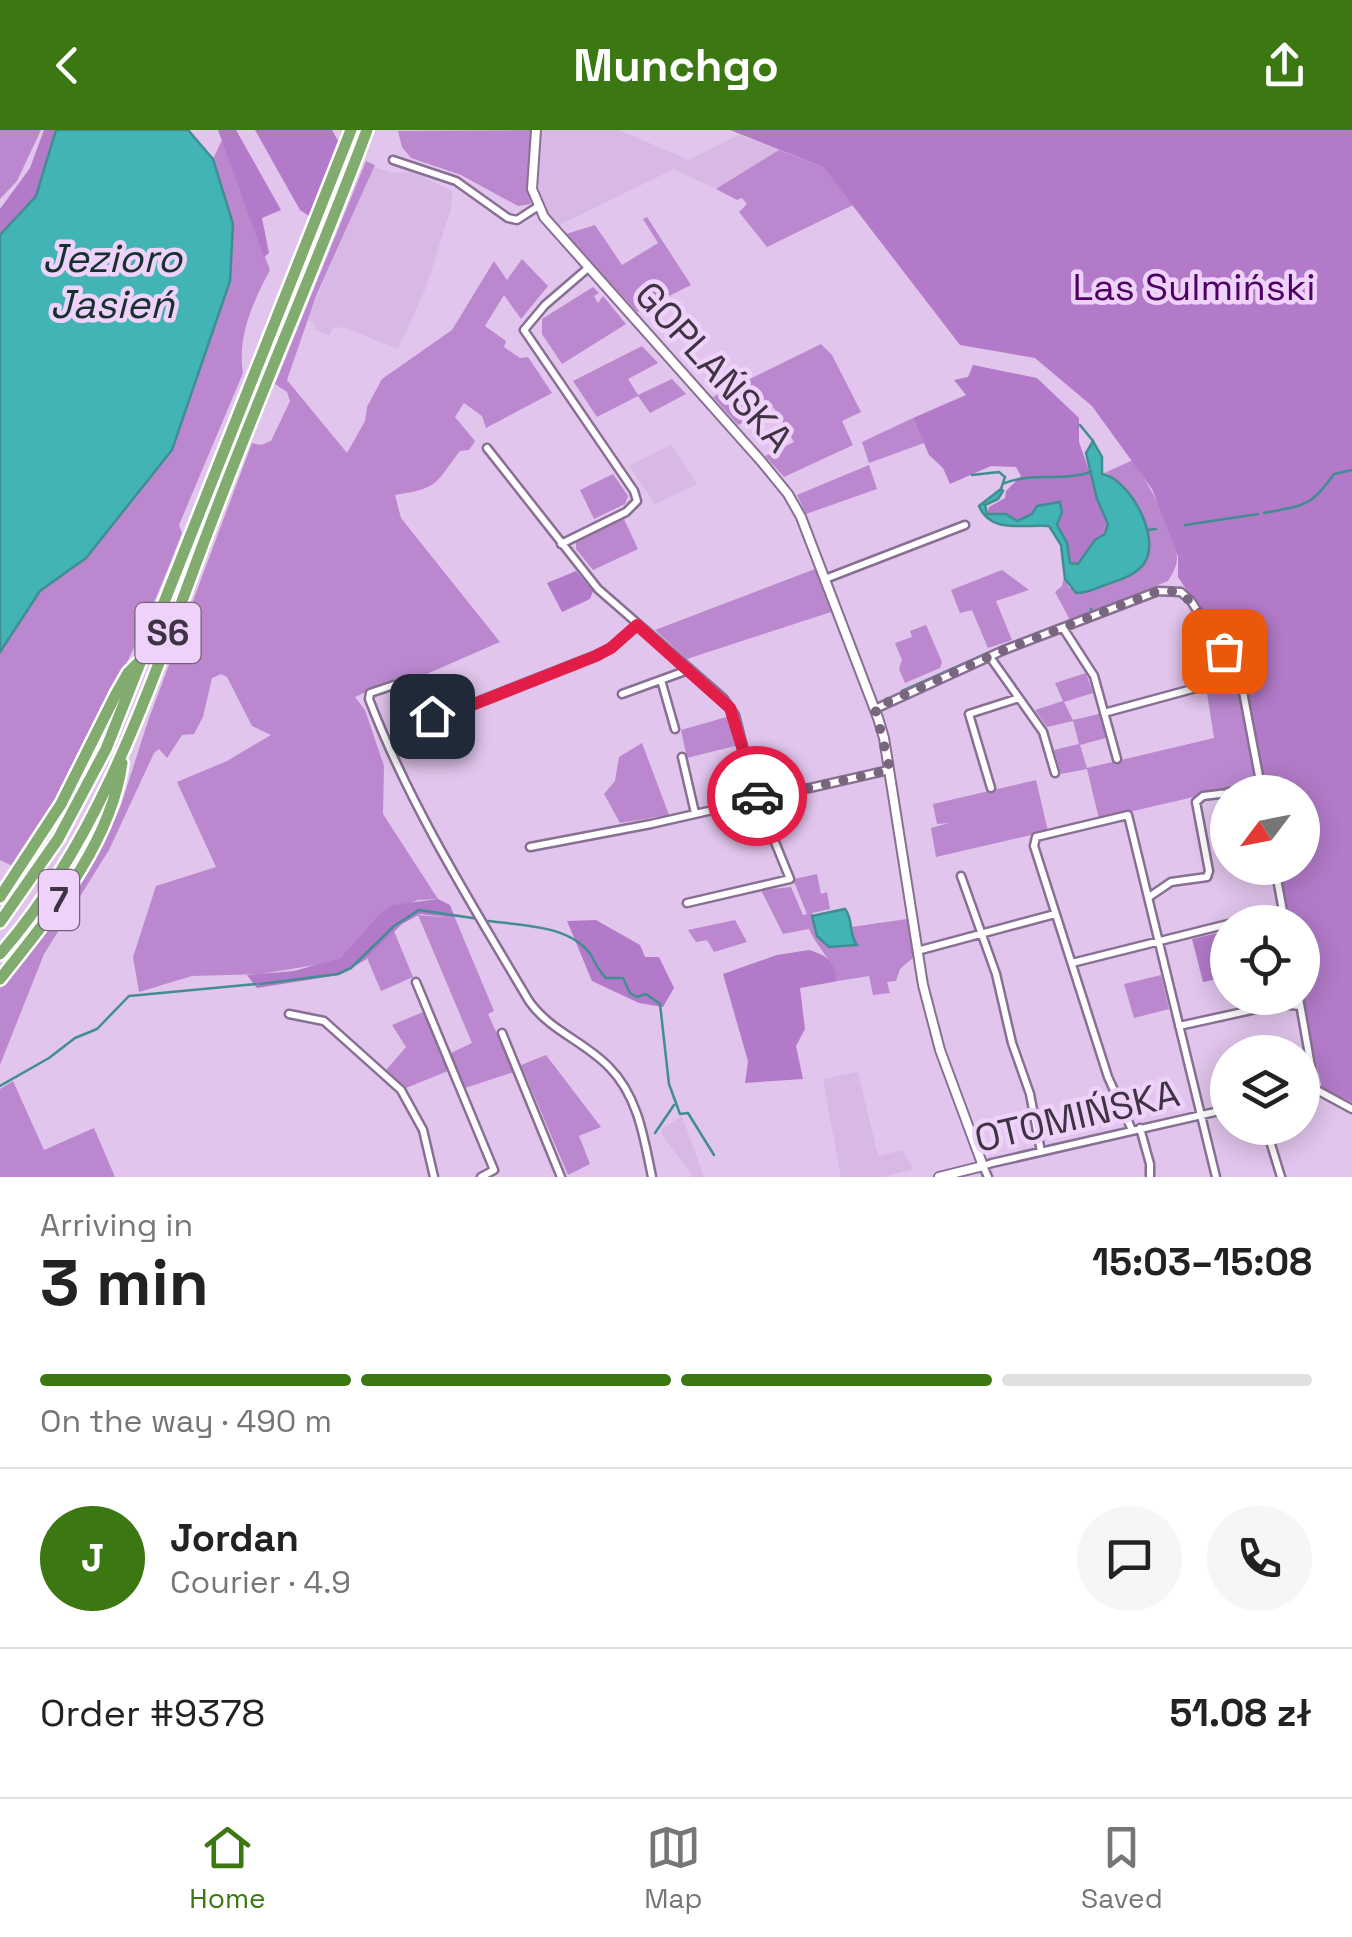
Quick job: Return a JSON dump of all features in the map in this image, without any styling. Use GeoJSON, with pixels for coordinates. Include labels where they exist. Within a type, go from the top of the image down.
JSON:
{"type":"FeatureCollection","features":[{"type":"Feature","properties":{"kind":"highway","name":"S6"},"geometry":{"type":"LineString","coordinates":[[0,922],[41,866],[106,749],[351,130]]}},
{"type":"Feature","properties":{"kind":"highway","name":"S6"},"geometry":{"type":"LineString","coordinates":[[0,954],[72,852],[123,752],[367,130]]}},
{"type":"Feature","properties":{"kind":"highway"},"geometry":{"type":"LineString","coordinates":[[0,898],[60,804],[128,673],[142,660]]}},
{"type":"Feature","properties":{"kind":"highway","name":"7"},"geometry":{"type":"LineString","coordinates":[[0,979],[70,884],[92,846],[119,786],[123,752]]}},
{"type":"Feature","properties":{"kind":"street"},"geometry":{"type":"LineString","coordinates":[[393,160],[456,181],[508,218],[517,220],[538,207],[531,177],[536,130]]}},
{"type":"Feature","properties":{"kind":"street","name":"GOPLAŃSKA"},"geometry":{"type":"LineString","coordinates":[[538,207],[782,486],[801,517],[875,708],[890,770],[917,951],[940,1050],[988,1177]]}},
{"type":"Feature","properties":{"kind":"street"},"geometry":{"type":"LineString","coordinates":[[561,544],[626,512],[636,501],[634,491],[524,330],[545,305],[588,268]]}},
{"type":"Feature","properties":{"kind":"street"},"geometry":{"type":"LineString","coordinates":[[487,448],[598,589],[724,699],[734,715],[759,799],[790,879],[687,903]]}},
{"type":"Feature","properties":{"kind":"street"},"geometry":{"type":"LineString","coordinates":[[826,580],[964,525]]}},
{"type":"Feature","properties":{"kind":"street"},"geometry":{"type":"LineString","coordinates":[[875,708],[990,657],[1158,591],[1174,590],[1191,602],[1240,676],[1259,775]]}},
{"type":"Feature","properties":{"kind":"street"},"geometry":{"type":"LineString","coordinates":[[637,625],[596,656],[440,717],[419,710],[390,685],[370,694],[369,700],[393,761],[423,820],[536,1012],[610,1067],[638,1111],[652,1177]]}},
{"type":"Feature","properties":{"kind":"street"},"geometry":{"type":"LineString","coordinates":[[1064,628],[1094,676],[1116,759]]}},
{"type":"Feature","properties":{"kind":"street"},"geometry":{"type":"LineString","coordinates":[[990,657],[1043,732],[1055,774]]}},
{"type":"Feature","properties":{"kind":"street"},"geometry":{"type":"LineString","coordinates":[[622,694],[689,670]]}},
{"type":"Feature","properties":{"kind":"street"},"geometry":{"type":"LineString","coordinates":[[1104,712],[1240,676]]}},
{"type":"Feature","properties":{"kind":"street"},"geometry":{"type":"LineString","coordinates":[[660,680],[675,729]]}},
{"type":"Feature","properties":{"kind":"street"},"geometry":{"type":"LineString","coordinates":[[991,788],[969,714],[1019,698]]}},
{"type":"Feature","properties":{"kind":"street"},"geometry":{"type":"LineString","coordinates":[[682,758],[695,813]]}},
{"type":"Feature","properties":{"kind":"street"},"geometry":{"type":"LineString","coordinates":[[530,847],[890,770]]}},
{"type":"Feature","properties":{"kind":"street"},"geometry":{"type":"LineString","coordinates":[[1148,898],[1171,882],[1207,877],[1196,802],[1210,795]]}},
{"type":"Feature","properties":{"kind":"street"},"geometry":{"type":"LineString","coordinates":[[1150,1177],[1136,1129],[1108,1077],[1034,846],[1036,837],[1128,815],[1216,1177]]}},
{"type":"Feature","properties":{"kind":"street"},"geometry":{"type":"LineString","coordinates":[[961,876],[996,974],[1012,1042],[1030,1094],[1041,1152]]}},
{"type":"Feature","properties":{"kind":"street"},"geometry":{"type":"LineString","coordinates":[[917,951],[1056,914]]}},
{"type":"Feature","properties":{"kind":"street"},"geometry":{"type":"LineString","coordinates":[[1072,962],[1210,928]]}},
{"type":"Feature","properties":{"kind":"street"},"geometry":{"type":"LineString","coordinates":[[416,982],[494,1170],[481,1177]]}},
{"type":"Feature","properties":{"kind":"street"},"geometry":{"type":"LineString","coordinates":[[289,1014],[324,1021],[401,1090],[423,1130],[434,1177]]}},
{"type":"Feature","properties":{"kind":"street"},"geometry":{"type":"LineString","coordinates":[[1178,1026],[1228,1015]]}},
{"type":"Feature","properties":{"kind":"street"},"geometry":{"type":"LineString","coordinates":[[502,1033],[561,1177]]}},
{"type":"Feature","properties":{"kind":"street"},"geometry":{"type":"LineString","coordinates":[[1320,1092],[1352,1108]]}},
{"type":"Feature","properties":{"kind":"street","name":"OTOMIŃSKA"},"geometry":{"type":"LineString","coordinates":[[939,1177],[1210,1113]]}},
{"type":"Feature","properties":{"kind":"street"},"geometry":{"type":"LineString","coordinates":[[1271,1145],[1281,1177]]}},
{"type":"Feature","properties":{"kind":"shaded area"},"geometry":{"type":"Polygon","coordinates":[[[0,130],[41,130],[17,181],[0,199],[0,130]]]}},
{"type":"Feature","properties":{"kind":"shaded area"},"geometry":{"type":"Polygon","coordinates":[[[533,130],[528,186],[531,204],[518,206],[461,175],[411,158],[402,147],[398,131],[533,130]]]}},
{"type":"Feature","properties":{"kind":"shaded area"},"geometry":{"type":"Polygon","coordinates":[[[541,130],[619,130],[689,160],[739,135],[779,150],[716,189],[674,169],[557,226],[545,209],[537,180],[541,130]]]}},
{"type":"Feature","properties":{"kind":"shaded area"},"geometry":{"type":"Polygon","coordinates":[[[222,140],[270,270],[244,333],[243,373],[179,525],[182,533],[165,577],[127,662],[63,787],[15,867],[0,860],[0,652],[40,591],[86,558],[173,450],[233,224],[213,159],[222,140]]]}},
{"type":"Feature","properties":{"kind":"shaded area"},"geometry":{"type":"Polygon","coordinates":[[[779,150],[823,167],[853,205],[767,247],[739,212],[747,204],[742,198],[737,200],[716,189],[779,150]]]}},
{"type":"Feature","properties":{"kind":"shaded area"},"geometry":{"type":"Polygon","coordinates":[[[366,161],[375,165],[316,296],[287,380],[347,453],[382,379],[452,330],[494,261],[507,280],[522,259],[548,286],[521,319],[504,295],[485,326],[506,341],[504,347],[520,358],[528,357],[552,393],[486,428],[482,416],[464,403],[455,417],[475,441],[469,450],[460,451],[428,487],[395,495],[401,518],[500,642],[399,686],[382,685],[355,697],[365,710],[384,766],[383,814],[438,899],[418,900],[376,917],[340,958],[321,964],[261,974],[192,976],[139,992],[133,957],[156,886],[216,867],[177,782],[227,761],[271,735],[252,726],[227,677],[221,674],[212,678],[203,717],[194,734],[182,735],[167,758],[159,749],[154,753],[109,850],[44,954],[0,1065],[0,988],[55,920],[103,844],[121,805],[148,721],[252,443],[271,441],[290,401],[287,392],[275,384],[366,161]]]}},
{"type":"Feature","properties":{"kind":"shaded area"},"geometry":{"type":"Polygon","coordinates":[[[374,167],[393,173],[412,172],[452,191],[451,209],[425,290],[398,349],[345,328],[334,327],[329,335],[315,330],[316,326],[307,319],[374,167]]]}},
{"type":"Feature","properties":{"kind":"shaded area"},"geometry":{"type":"Polygon","coordinates":[[[647,217],[691,285],[637,312],[566,234],[595,225],[622,265],[658,243],[643,219],[647,217]]]}},
{"type":"Feature","properties":{"kind":"shaded area"},"geometry":{"type":"Polygon","coordinates":[[[593,287],[599,293],[594,296],[598,303],[603,296],[626,324],[562,364],[542,334],[542,319],[593,287]]]}},
{"type":"Feature","properties":{"kind":"shaded area"},"geometry":{"type":"Polygon","coordinates":[[[821,344],[832,355],[861,412],[842,421],[853,445],[784,477],[765,456],[794,442],[774,408],[738,425],[713,397],[821,344]]]}},
{"type":"Feature","properties":{"kind":"shaded area"},"geometry":{"type":"Polygon","coordinates":[[[642,346],[658,363],[628,379],[638,395],[672,379],[686,394],[650,413],[638,396],[597,417],[573,381],[642,346]]]}},
{"type":"Feature","properties":{"kind":"shaded area"},"geometry":{"type":"Polygon","coordinates":[[[913,418],[924,443],[869,463],[862,442],[913,418]]]}},
{"type":"Feature","properties":{"kind":"shaded area"},"geometry":{"type":"Polygon","coordinates":[[[671,445],[697,484],[655,504],[629,466],[671,445]]]}},
{"type":"Feature","properties":{"kind":"shaded area"},"geometry":{"type":"Polygon","coordinates":[[[1133,460],[1172,536],[1175,567],[1168,581],[1070,620],[1055,592],[1063,580],[1069,588],[1098,588],[1142,513],[1107,473],[1102,474],[1133,460]]]}},
{"type":"Feature","properties":{"kind":"shaded area"},"geometry":{"type":"Polygon","coordinates":[[[869,465],[877,489],[806,514],[797,495],[869,465]]]}},
{"type":"Feature","properties":{"kind":"shaded area"},"geometry":{"type":"Polygon","coordinates":[[[613,474],[628,496],[625,504],[594,519],[580,490],[613,474]]]}},
{"type":"Feature","properties":{"kind":"shaded area"},"geometry":{"type":"Polygon","coordinates":[[[624,519],[638,549],[593,570],[576,549],[576,541],[624,519]]]}},
{"type":"Feature","properties":{"kind":"shaded area"},"geometry":{"type":"Polygon","coordinates":[[[815,569],[831,612],[687,659],[655,630],[815,569]]]}},
{"type":"Feature","properties":{"kind":"shaded area"},"geometry":{"type":"Polygon","coordinates":[[[1002,570],[1029,590],[996,601],[1012,640],[988,648],[972,610],[960,613],[951,590],[1002,570]]]}},
{"type":"Feature","properties":{"kind":"shaded area"},"geometry":{"type":"Polygon","coordinates":[[[926,625],[942,662],[940,668],[905,683],[895,643],[912,637],[910,631],[926,625]]]}},
{"type":"Feature","properties":{"kind":"shaded area"},"geometry":{"type":"Polygon","coordinates":[[[1086,673],[1093,693],[1064,702],[1073,720],[1099,714],[1106,738],[1080,745],[1087,768],[1214,738],[1206,687],[1227,682],[1228,686],[1236,680],[1256,775],[1210,775],[1210,793],[1099,819],[1087,769],[1061,774],[1054,750],[1079,744],[1073,721],[1047,727],[1035,710],[1063,701],[1055,683],[1086,673]]]}},
{"type":"Feature","properties":{"kind":"shaded area"},"geometry":{"type":"Polygon","coordinates":[[[730,716],[740,751],[735,746],[687,758],[681,730],[730,716]]]}},
{"type":"Feature","properties":{"kind":"shaded area"},"geometry":{"type":"Polygon","coordinates":[[[642,743],[669,815],[620,823],[604,794],[615,781],[619,757],[642,743]]]}},
{"type":"Feature","properties":{"kind":"shaded area"},"geometry":{"type":"Polygon","coordinates":[[[1036,780],[1048,831],[936,857],[931,828],[949,823],[937,824],[933,804],[1036,780]]]}},
{"type":"Feature","properties":{"kind":"shaded area"},"geometry":{"type":"Polygon","coordinates":[[[790,872],[794,879],[817,874],[821,894],[827,892],[830,909],[812,913],[817,936],[829,947],[855,942],[851,927],[907,919],[914,957],[900,969],[896,981],[887,982],[890,993],[873,995],[869,976],[838,981],[809,929],[783,934],[761,890],[791,887],[803,915],[807,914],[790,872]]]}},
{"type":"Feature","properties":{"kind":"shaded area"},"geometry":{"type":"Polygon","coordinates":[[[418,915],[455,918],[494,1011],[488,1014],[514,1072],[465,1088],[451,1053],[472,1043],[418,915]]]}},
{"type":"Feature","properties":{"kind":"shaded area"},"geometry":{"type":"Polygon","coordinates":[[[735,920],[747,942],[714,952],[707,940],[696,942],[688,930],[735,920]]]}},
{"type":"Feature","properties":{"kind":"shaded area"},"geometry":{"type":"Polygon","coordinates":[[[394,931],[413,977],[381,991],[367,958],[394,931]]]}},
{"type":"Feature","properties":{"kind":"shaded area"},"geometry":{"type":"Polygon","coordinates":[[[1161,975],[1169,1009],[1134,1018],[1124,984],[1161,975]]]}},
{"type":"Feature","properties":{"kind":"shaded area"},"geometry":{"type":"Polygon","coordinates":[[[423,1012],[448,1071],[406,1088],[386,1070],[406,1047],[392,1025],[423,1012]]]}},
{"type":"Feature","properties":{"kind":"shaded area"},"geometry":{"type":"Polygon","coordinates":[[[546,1055],[601,1127],[579,1136],[590,1164],[568,1175],[521,1065],[546,1055]]]}},
{"type":"Feature","properties":{"kind":"shaded area"},"geometry":{"type":"Polygon","coordinates":[[[858,1072],[878,1156],[902,1150],[914,1169],[883,1177],[841,1177],[823,1079],[858,1072]]]}},
{"type":"Feature","properties":{"kind":"shaded area"},"geometry":{"type":"Polygon","coordinates":[[[13,1081],[44,1150],[94,1128],[115,1177],[0,1177],[0,1089],[13,1081]]]}},
{"type":"Feature","properties":{"kind":"shaded area"},"geometry":{"type":"Polygon","coordinates":[[[682,1116],[704,1177],[693,1177],[662,1135],[662,1129],[682,1116]]]}},
{"type":"Feature","properties":{"kind":"green space"},"geometry":{"type":"Polygon","coordinates":[[[44,130],[56,130],[36,196],[0,235],[0,209],[30,168],[44,130]]]}},
{"type":"Feature","properties":{"kind":"green space"},"geometry":{"type":"Polygon","coordinates":[[[218,130],[236,130],[281,210],[262,218],[269,253],[264,257],[218,130]]]}},
{"type":"Feature","properties":{"kind":"green space"},"geometry":{"type":"Polygon","coordinates":[[[255,130],[332,130],[338,141],[309,216],[300,210],[255,130]]]}},
{"type":"Feature","properties":{"kind":"green space","name":"Las Sulmiński"},"geometry":{"type":"Polygon","coordinates":[[[730,130],[1352,130],[1352,1102],[1322,1089],[1320,1035],[1310,1035],[1305,1015],[1320,1015],[1320,905],[1284,905],[1280,885],[1320,885],[1320,775],[1261,775],[1242,673],[1178,577],[1178,556],[1152,489],[1092,406],[1035,358],[960,345],[823,167],[730,130]]]}},
{"type":"Feature","properties":{"kind":"green space"},"geometry":{"type":"Polygon","coordinates":[[[973,365],[1037,378],[1079,418],[1079,442],[1108,524],[1078,564],[1070,564],[1067,543],[1057,525],[1062,512],[1060,503],[1017,521],[1006,514],[987,514],[989,507],[1005,498],[1006,491],[1021,476],[1016,467],[991,466],[950,484],[943,468],[929,455],[913,418],[966,395],[954,380],[968,377],[973,365]]]}},
{"type":"Feature","properties":{"kind":"green space"},"geometry":{"type":"Polygon","coordinates":[[[576,571],[593,591],[590,599],[562,612],[547,583],[576,571]]]}},
{"type":"Feature","properties":{"kind":"green space"},"geometry":{"type":"Polygon","coordinates":[[[438,899],[450,905],[455,918],[420,914],[402,924],[365,960],[339,975],[257,988],[247,975],[294,971],[340,958],[376,917],[393,905],[438,899]]]}},
{"type":"Feature","properties":{"kind":"green space"},"geometry":{"type":"Polygon","coordinates":[[[596,920],[640,945],[645,957],[659,957],[674,988],[663,1007],[639,1003],[592,981],[567,921],[596,920]]]}},
{"type":"Feature","properties":{"kind":"green space"},"geometry":{"type":"Polygon","coordinates":[[[1210,935],[1210,981],[1203,982],[1192,939],[1210,935]]]}},
{"type":"Feature","properties":{"kind":"green space"},"geometry":{"type":"Polygon","coordinates":[[[809,950],[829,960],[838,981],[800,988],[805,1029],[796,1046],[803,1079],[745,1083],[748,1061],[723,974],[777,955],[809,950]]]}},
{"type":"Feature","properties":{"kind":"water","name":"Jezioro Jasień"},"geometry":{"type":"Polygon","coordinates":[[[56,130],[188,130],[213,159],[233,224],[230,281],[172,450],[86,558],[40,591],[0,652],[0,235],[36,196],[56,130]]]}},
{"type":"Feature","properties":{"kind":"water"},"geometry":{"type":"Polygon","coordinates":[[[1093,441],[1102,457],[1102,474],[1122,486],[1139,509],[1149,537],[1149,551],[1142,567],[1133,574],[1076,593],[1065,579],[1061,545],[1049,526],[999,524],[984,515],[979,506],[1001,489],[998,499],[985,505],[987,514],[1006,514],[1017,521],[1032,514],[1037,506],[1060,502],[1062,512],[1057,525],[1067,543],[1070,563],[1078,564],[1095,540],[1105,534],[1108,524],[1097,499],[1086,453],[1093,441]]]}},
{"type":"Feature","properties":{"kind":"water"},"geometry":{"type":"Polygon","coordinates":[[[845,909],[857,945],[829,947],[817,936],[812,916],[845,909]]]}},
{"type":"Feature","properties":{"kind":"waterway"},"geometry":{"type":"LineString","coordinates":[[1080,425],[1093,441]]}},
{"type":"Feature","properties":{"kind":"waterway"},"geometry":{"type":"LineString","coordinates":[[1264,513],[1305,503],[1334,474],[1352,470]]}},
{"type":"Feature","properties":{"kind":"waterway"},"geometry":{"type":"LineString","coordinates":[[972,475],[999,472],[1005,477],[1001,489]]}},
{"type":"Feature","properties":{"kind":"waterway"},"geometry":{"type":"LineString","coordinates":[[1005,483],[1091,472]]}},
{"type":"Feature","properties":{"kind":"waterway"},"geometry":{"type":"LineString","coordinates":[[1185,525],[1258,514]]}},
{"type":"Feature","properties":{"kind":"waterway"},"geometry":{"type":"LineString","coordinates":[[1147,530],[1156,529]]}},
{"type":"Feature","properties":{"kind":"waterway"},"geometry":{"type":"LineString","coordinates":[[1073,620],[1092,612],[1091,609]]}},
{"type":"Feature","properties":{"kind":"waterway"},"geometry":{"type":"LineString","coordinates":[[1046,630],[1065,623]]}},
{"type":"Feature","properties":{"kind":"waterway"},"geometry":{"type":"LineString","coordinates":[[1023,639],[1040,632]]}},
{"type":"Feature","properties":{"kind":"waterway"},"geometry":{"type":"LineString","coordinates":[[1003,647],[1018,641]]}},
{"type":"Feature","properties":{"kind":"waterway"},"geometry":{"type":"LineString","coordinates":[[902,691],[997,649]]}},
{"type":"Feature","properties":{"kind":"waterway"},"geometry":{"type":"LineString","coordinates":[[260,984],[338,974],[351,968],[394,926],[419,910],[479,919]]}},
{"type":"Feature","properties":{"kind":"waterway"},"geometry":{"type":"LineString","coordinates":[[488,921],[541,928],[567,936],[588,951],[606,978],[623,978],[630,993],[637,997],[646,994],[660,1004],[669,1084],[680,1114],[688,1113],[714,1155]]}},
{"type":"Feature","properties":{"kind":"waterway"},"geometry":{"type":"LineString","coordinates":[[0,1086],[75,1038],[97,1029],[129,996],[256,984]]}},
{"type":"Feature","properties":{"kind":"waterway"},"geometry":{"type":"LineString","coordinates":[[655,1133],[674,1105]]}},
{"type":"Feature","properties":{"kind":"way so far"},"geometry":{"type":"LineString","coordinates":[[757,796],[759,799],[890,770],[875,708],[1004,650],[1158,591],[1181,592],[1224,651]]}},
{"type":"Feature","properties":{"kind":"route"},"geometry":{"type":"LineString","coordinates":[[432,716],[452,713],[596,656],[637,625],[724,699],[734,715],[757,796]]}}]}
